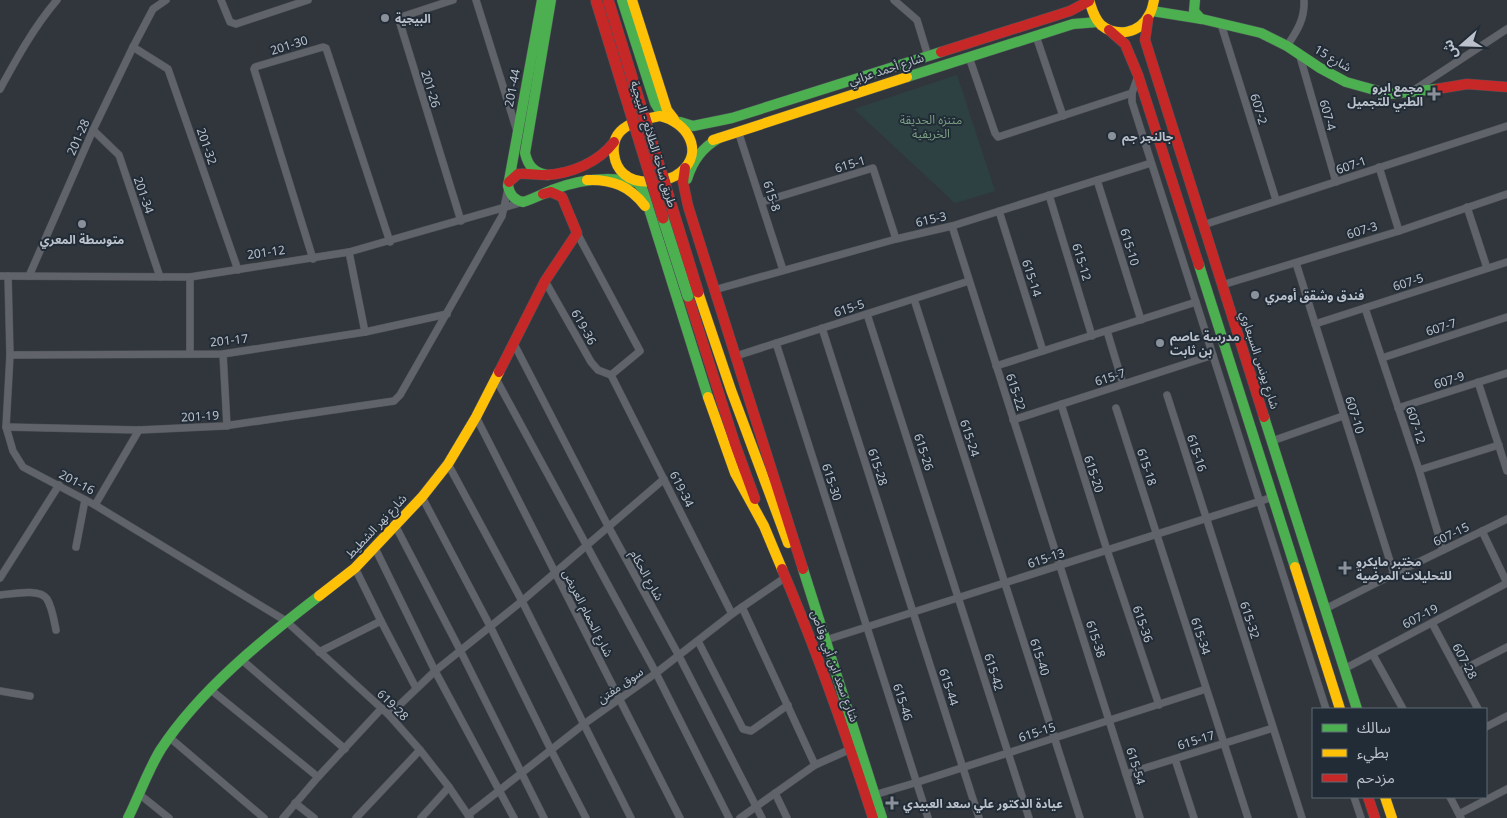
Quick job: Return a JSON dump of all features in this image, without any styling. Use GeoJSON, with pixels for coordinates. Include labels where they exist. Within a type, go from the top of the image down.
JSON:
{"type":"FeatureCollection","features":[{"type":"Feature","properties":{"kind":"main road","name":"201-44"},"geometry":{"type":"LineString","coordinates":[[509,184],[542,0]]}},
{"type":"Feature","properties":{"kind":"main road"},"geometry":{"type":"LineString","coordinates":[[548,175],[532,170],[528,166],[525,153],[551,0]]}},
{"type":"Feature","properties":{"kind":"main road","name":"طريق ساحة الطلائع - البيجية"},"geometry":{"type":"LineString","coordinates":[[596,0],[633,124],[693,294]]}},
{"type":"Feature","properties":{"kind":"main road","name":"طريق ساحة الطلائع - البيجية"},"geometry":{"type":"LineString","coordinates":[[608,0],[693,294]]}},
{"type":"Feature","properties":{"kind":"main road"},"geometry":{"type":"LineString","coordinates":[[622,0],[657,106],[660,111],[686,130],[691,142],[692,151],[683,182],[688,206],[818,614]]}},
{"type":"Feature","properties":{"kind":"main road"},"geometry":{"type":"LineString","coordinates":[[632,0],[662,95],[669,114],[674,120]]}},
{"type":"Feature","properties":{"kind":"main road"},"geometry":{"type":"LineString","coordinates":[[1195,0],[1192,6],[1194,12],[1202,19]]}},
{"type":"Feature","properties":{"kind":"main road"},"geometry":{"type":"LineString","coordinates":[[1089,1],[1091,13],[1098,22],[1125,44],[1138,75],[1340,708]]}},
{"type":"Feature","properties":{"kind":"main road","name":"شارع أحمد عرابي"},"geometry":{"type":"LineString","coordinates":[[674,120],[693,126],[714,122],[1070,11],[1089,1]]}},
{"type":"Feature","properties":{"kind":"main road"},"geometry":{"type":"LineString","coordinates":[[1109,30],[1116,32],[1131,31],[1138,28],[1153,6]]}},
{"type":"Feature","properties":{"kind":"main road","name":"شارع 15"},"geometry":{"type":"LineString","coordinates":[[1153,6],[1261,33],[1287,46],[1320,68],[1346,82],[1390,94],[1467,84],[1507,87]]}},
{"type":"Feature","properties":{"kind":"main road","name":"شارع يونس السبعاوي"},"geometry":{"type":"LineString","coordinates":[[1153,6],[1144,40],[1357,708]]}},
{"type":"Feature","properties":{"kind":"main road","name":"شارع أحمد عرابي"},"geometry":{"type":"LineString","coordinates":[[687,163],[692,153],[698,147],[738,131],[1073,24],[1098,22]]}},
{"type":"Feature","properties":{"kind":"main road"},"geometry":{"type":"LineString","coordinates":[[662,95],[672,109],[687,119],[702,124],[714,122]]}},
{"type":"Feature","properties":{"kind":"main road"},"geometry":{"type":"LineString","coordinates":[[527,201],[514,199],[508,191],[509,184],[515,176],[519,174],[548,175],[570,171],[597,159],[608,151],[623,129],[635,122],[660,116],[674,120]]}},
{"type":"Feature","properties":{"kind":"main road"},"geometry":{"type":"LineString","coordinates":[[618,135],[614,150],[616,165],[622,174],[637,182],[642,188],[712,410],[735,473],[764,526]]}},
{"type":"Feature","properties":{"kind":"main road"},"geometry":{"type":"LineString","coordinates":[[688,206],[686,188],[691,167],[706,145],[719,138]]}},
{"type":"Feature","properties":{"kind":"main road"},"geometry":{"type":"LineString","coordinates":[[637,182],[648,183],[668,178],[678,174],[687,163]]}},
{"type":"Feature","properties":{"kind":"main road","name":"201-12"},"geometry":{"type":"LineString","coordinates":[[527,201],[582,181],[620,178],[637,182]]}},
{"type":"Feature","properties":{"kind":"main road"},"geometry":{"type":"LineString","coordinates":[[566,206],[566,192],[568,188],[582,181],[608,180],[631,190],[645,206],[655,227]]}},
{"type":"Feature","properties":{"kind":"main road"},"geometry":{"type":"LineString","coordinates":[[543,194],[556,193],[562,197],[577,233]]}},
{"type":"Feature","properties":{"kind":"main road","name":"شارع نهر الشطيط"},"geometry":{"type":"LineString","coordinates":[[128,818],[156,758],[188,712],[286,621],[355,568],[422,497],[448,464],[476,417],[545,281],[577,233]]}},
{"type":"Feature","properties":{"kind":"main road"},"geometry":{"type":"LineString","coordinates":[[693,294],[735,444],[764,526]]}},
{"type":"Feature","properties":{"kind":"main road"},"geometry":{"type":"LineString","coordinates":[[693,294],[777,515],[818,614]]}},
{"type":"Feature","properties":{"kind":"main road","name":"شارع سعد ابن أبي وقاص"},"geometry":{"type":"LineString","coordinates":[[764,526],[808,630],[851,749],[873,818]]}},
{"type":"Feature","properties":{"kind":"main road","name":"شارع سعد ابن أبي وقاص"},"geometry":{"type":"LineString","coordinates":[[818,614],[882,818]]}},
{"type":"Feature","properties":{"kind":"main road"},"geometry":{"type":"LineString","coordinates":[[1368,798],[1375,818]]}},
{"type":"Feature","properties":{"kind":"main road"},"geometry":{"type":"LineString","coordinates":[[1385,798],[1392,818]]}},
{"type":"Feature","properties":{"kind":"street"},"geometry":{"type":"LineString","coordinates":[[0,89],[40,20],[57,0]]}},
{"type":"Feature","properties":{"kind":"street","name":"201-28"},"geometry":{"type":"LineString","coordinates":[[29,276],[93,130],[133,47],[153,9],[166,0]]}},
{"type":"Feature","properties":{"kind":"street"},"geometry":{"type":"LineString","coordinates":[[221,0],[229,20],[236,24],[308,0]]}},
{"type":"Feature","properties":{"kind":"street","name":"201-26"},"geometry":{"type":"LineString","coordinates":[[453,0],[400,17],[399,20],[461,221]]}},
{"type":"Feature","properties":{"kind":"street"},"geometry":{"type":"LineString","coordinates":[[476,0],[518,134]]}},
{"type":"Feature","properties":{"kind":"street"},"geometry":{"type":"LineString","coordinates":[[894,0],[917,20],[928,56]]}},
{"type":"Feature","properties":{"kind":"street"},"geometry":{"type":"LineString","coordinates":[[1287,46],[1302,21],[1304,0]]}},
{"type":"Feature","properties":{"kind":"street","name":"607-2"},"geometry":{"type":"LineString","coordinates":[[1221,24],[1276,200]]}},
{"type":"Feature","properties":{"kind":"street"},"geometry":{"type":"LineString","coordinates":[[1409,93],[1507,28]]}},
{"type":"Feature","properties":{"kind":"street"},"geometry":{"type":"LineString","coordinates":[[1036,36],[1063,116]]}},
{"type":"Feature","properties":{"kind":"street","name":"201-32"},"geometry":{"type":"LineString","coordinates":[[133,47],[168,69],[238,270]]}},
{"type":"Feature","properties":{"kind":"street","name":"201-30"},"geometry":{"type":"LineString","coordinates":[[313,259],[254,69],[255,67],[323,47],[326,48],[390,242]]}},
{"type":"Feature","properties":{"kind":"street","name":"607-4"},"geometry":{"type":"LineString","coordinates":[[1299,53],[1336,182]]}},
{"type":"Feature","properties":{"kind":"street"},"geometry":{"type":"LineString","coordinates":[[969,57],[998,137],[1132,93]]}},
{"type":"Feature","properties":{"kind":"street"},"geometry":{"type":"LineString","coordinates":[[1138,75],[1132,93],[1132,102],[1326,708]]}},
{"type":"Feature","properties":{"kind":"street","name":"607-1"},"geometry":{"type":"LineString","coordinates":[[1203,225],[1507,126]]}},
{"type":"Feature","properties":{"kind":"street","name":"201-34"},"geometry":{"type":"LineString","coordinates":[[93,130],[118,154],[160,277]]}},
{"type":"Feature","properties":{"kind":"street","name":"615-8"},"geometry":{"type":"LineString","coordinates":[[738,131],[783,270]]}},
{"type":"Feature","properties":{"kind":"street","name":"615-3"},"geometry":{"type":"LineString","coordinates":[[714,290],[896,239],[952,226],[1151,162]]}},
{"type":"Feature","properties":{"kind":"street","name":"615-1"},"geometry":{"type":"LineString","coordinates":[[762,202],[873,168],[896,239]]}},
{"type":"Feature","properties":{"kind":"street"},"geometry":{"type":"LineString","coordinates":[[1379,168],[1399,231]]}},
{"type":"Feature","properties":{"kind":"street","name":"615-10"},"geometry":{"type":"LineString","coordinates":[[1097,180],[1141,320]]}},
{"type":"Feature","properties":{"kind":"street"},"geometry":{"type":"LineString","coordinates":[[447,314],[502,216],[509,184]]}},
{"type":"Feature","properties":{"kind":"street","name":"607-3"},"geometry":{"type":"LineString","coordinates":[[1222,286],[1399,231],[1507,194]]}},
{"type":"Feature","properties":{"kind":"street","name":"615-12"},"geometry":{"type":"LineString","coordinates":[[1049,195],[1092,336]]}},
{"type":"Feature","properties":{"kind":"street","name":"201-12"},"geometry":{"type":"LineString","coordinates":[[4,276],[190,277],[348,252],[390,242],[527,201]]}},
{"type":"Feature","properties":{"kind":"street"},"geometry":{"type":"LineString","coordinates":[[1467,207],[1487,268]]}},
{"type":"Feature","properties":{"kind":"street","name":"615-14"},"geometry":{"type":"LineString","coordinates":[[999,211],[1043,351]]}},
{"type":"Feature","properties":{"kind":"street","name":"615-22"},"geometry":{"type":"LineString","coordinates":[[952,226],[1061,565]]}},
{"type":"Feature","properties":{"kind":"street"},"geometry":{"type":"LineString","coordinates":[[577,233],[640,351],[611,375]]}},
{"type":"Feature","properties":{"kind":"street"},"geometry":{"type":"LineString","coordinates":[[348,252],[365,332]]}},
{"type":"Feature","properties":{"kind":"street","name":"607-10"},"geometry":{"type":"LineString","coordinates":[[1296,262],[1394,574]]}},
{"type":"Feature","properties":{"kind":"street","name":"607-5"},"geometry":{"type":"LineString","coordinates":[[1315,324],[1507,262]]}},
{"type":"Feature","properties":{"kind":"street","name":"201-16"},"geometry":{"type":"LineString","coordinates":[[4,276],[10,355],[6,427],[12,451],[23,467],[95,504],[286,621]]}},
{"type":"Feature","properties":{"kind":"street"},"geometry":{"type":"LineString","coordinates":[[190,277],[190,354]]}},
{"type":"Feature","properties":{"kind":"street","name":"619-36"},"geometry":{"type":"LineString","coordinates":[[545,281],[591,362],[598,370],[611,375]]}},
{"type":"Feature","properties":{"kind":"street","name":"615-5"},"geometry":{"type":"LineString","coordinates":[[736,356],[969,281]]}},
{"type":"Feature","properties":{"kind":"street","name":"615-24"},"geometry":{"type":"LineString","coordinates":[[914,299],[1005,583]]}},
{"type":"Feature","properties":{"kind":"street"},"geometry":{"type":"LineString","coordinates":[[996,366],[1196,302]]}},
{"type":"Feature","properties":{"kind":"street","name":"607-12"},"geometry":{"type":"LineString","coordinates":[[1365,308],[1419,470],[1443,550]]}},
{"type":"Feature","properties":{"kind":"street","name":"201-17"},"geometry":{"type":"LineString","coordinates":[[10,355],[223,354],[365,332],[447,314]]}},
{"type":"Feature","properties":{"kind":"street","name":"201-19"},"geometry":{"type":"LineString","coordinates":[[6,427],[139,430],[227,426],[394,401],[400,395],[447,314]]}},
{"type":"Feature","properties":{"kind":"street","name":"615-26"},"geometry":{"type":"LineString","coordinates":[[867,314],[959,598]]}},
{"type":"Feature","properties":{"kind":"street","name":"607-7"},"geometry":{"type":"LineString","coordinates":[[1382,358],[1507,317]]}},
{"type":"Feature","properties":{"kind":"street","name":"615-28"},"geometry":{"type":"LineString","coordinates":[[822,328],[913,613]]}},
{"type":"Feature","properties":{"kind":"street"},"geometry":{"type":"LineString","coordinates":[[1107,331],[1123,384]]}},
{"type":"Feature","properties":{"kind":"street","name":"شارع الحكام"},"geometry":{"type":"LineString","coordinates":[[513,342],[608,526],[679,656],[762,818]]}},
{"type":"Feature","properties":{"kind":"street","name":"615-30"},"geometry":{"type":"LineString","coordinates":[[776,343],[867,628]]}},
{"type":"Feature","properties":{"kind":"street"},"geometry":{"type":"LineString","coordinates":[[223,354],[227,426]]}},
{"type":"Feature","properties":{"kind":"street","name":"615-7"},"geometry":{"type":"LineString","coordinates":[[1013,420],[1213,355]]}},
{"type":"Feature","properties":{"kind":"street","name":"607-9"},"geometry":{"type":"LineString","coordinates":[[1398,408],[1507,373]]}},
{"type":"Feature","properties":{"kind":"street","name":"619-34"},"geometry":{"type":"LineString","coordinates":[[611,375],[732,614]]}},
{"type":"Feature","properties":{"kind":"street"},"geometry":{"type":"LineString","coordinates":[[496,378],[656,673],[729,818]]}},
{"type":"Feature","properties":{"kind":"street"},"geometry":{"type":"LineString","coordinates":[[1478,382],[1507,471]]}},
{"type":"Feature","properties":{"kind":"street","name":"615-16"},"geometry":{"type":"LineString","coordinates":[[1167,395],[1206,518]]}},
{"type":"Feature","properties":{"kind":"street","name":"615-20"},"geometry":{"type":"LineString","coordinates":[[1061,404],[1107,550]]}},
{"type":"Feature","properties":{"kind":"street","name":"615-18"},"geometry":{"type":"LineString","coordinates":[[1116,408],[1157,534]]}},
{"type":"Feature","properties":{"kind":"street"},"geometry":{"type":"LineString","coordinates":[[1272,440],[1344,416]]}},
{"type":"Feature","properties":{"kind":"street","name":"شارع الحمام العريض"},"geometry":{"type":"LineString","coordinates":[[476,417],[680,818]]}},
{"type":"Feature","properties":{"kind":"street"},"geometry":{"type":"LineString","coordinates":[[95,504],[139,430]]}},
{"type":"Feature","properties":{"kind":"street"},"geometry":{"type":"LineString","coordinates":[[1419,470],[1499,445]]}},
{"type":"Feature","properties":{"kind":"street"},"geometry":{"type":"LineString","coordinates":[[448,464],[522,600],[631,818]]}},
{"type":"Feature","properties":{"kind":"street"},"geometry":{"type":"LineString","coordinates":[[389,714],[435,671],[555,573],[664,479]]}},
{"type":"Feature","properties":{"kind":"street"},"geometry":{"type":"LineString","coordinates":[[0,578],[59,485]]}},
{"type":"Feature","properties":{"kind":"street"},"geometry":{"type":"LineString","coordinates":[[422,497],[490,626],[586,818]]}},
{"type":"Feature","properties":{"kind":"street","name":"615-13"},"geometry":{"type":"LineString","coordinates":[[826,640],[1273,497]]}},
{"type":"Feature","properties":{"kind":"street"},"geometry":{"type":"LineString","coordinates":[[76,546],[85,500]]}},
{"type":"Feature","properties":{"kind":"street","name":"615-32"},"geometry":{"type":"LineString","coordinates":[[1206,518],[1302,818]]}},
{"type":"Feature","properties":{"kind":"street","name":"607-15"},"geometry":{"type":"LineString","coordinates":[[1325,609],[1507,519]]}},
{"type":"Feature","properties":{"kind":"street"},"geometry":{"type":"LineString","coordinates":[[395,526],[460,650],[544,818]]}},
{"type":"Feature","properties":{"kind":"street"},"geometry":{"type":"LineString","coordinates":[[1482,531],[1507,583]]}},
{"type":"Feature","properties":{"kind":"street","name":"615-34"},"geometry":{"type":"LineString","coordinates":[[1157,534],[1248,818]]}},
{"type":"Feature","properties":{"kind":"street"},"geometry":{"type":"LineString","coordinates":[[375,548],[435,671],[514,818]]}},
{"type":"Feature","properties":{"kind":"street","name":"615-36"},"geometry":{"type":"LineString","coordinates":[[1107,550],[1159,705]]}},
{"type":"Feature","properties":{"kind":"street","name":"615-38"},"geometry":{"type":"LineString","coordinates":[[1061,565],[1110,720]]}},
{"type":"Feature","properties":{"kind":"street"},"geometry":{"type":"LineString","coordinates":[[355,568],[416,688]]}},
{"type":"Feature","properties":{"kind":"street","name":"سوق مفتن"},"geometry":{"type":"LineString","coordinates":[[469,816],[584,724],[679,656],[742,606],[786,577]]}},
{"type":"Feature","properties":{"kind":"street","name":"615-40"},"geometry":{"type":"LineString","coordinates":[[1005,583],[1080,818]]}},
{"type":"Feature","properties":{"kind":"street","name":"607-19"},"geometry":{"type":"LineString","coordinates":[[1344,669],[1507,583]]}},
{"type":"Feature","properties":{"kind":"street"},"geometry":{"type":"LineString","coordinates":[[0,595],[41,593],[48,600],[56,630]]}},
{"type":"Feature","properties":{"kind":"street","name":"615-42"},"geometry":{"type":"LineString","coordinates":[[959,598],[1029,818]]}},
{"type":"Feature","properties":{"kind":"street"},"geometry":{"type":"LineString","coordinates":[[742,606],[815,765]]}},
{"type":"Feature","properties":{"kind":"street","name":"615-44"},"geometry":{"type":"LineString","coordinates":[[913,613],[979,818]]}},
{"type":"Feature","properties":{"kind":"street","name":"619-28"},"geometry":{"type":"LineString","coordinates":[[286,621],[389,714],[420,750],[469,816]]}},
{"type":"Feature","properties":{"kind":"street"},"geometry":{"type":"LineString","coordinates":[[319,652],[381,621]]}},
{"type":"Feature","properties":{"kind":"street","name":"607-28"},"geometry":{"type":"LineString","coordinates":[[1432,623],[1477,708]]}},
{"type":"Feature","properties":{"kind":"street","name":"615-46"},"geometry":{"type":"LineString","coordinates":[[867,628],[928,818]]}},
{"type":"Feature","properties":{"kind":"street"},"geometry":{"type":"LineString","coordinates":[[698,641],[743,730],[751,731],[788,705]]}},
{"type":"Feature","properties":{"kind":"street"},"geometry":{"type":"LineString","coordinates":[[1458,672],[1507,646]]}},
{"type":"Feature","properties":{"kind":"street"},"geometry":{"type":"LineString","coordinates":[[1373,655],[1402,708]]}},
{"type":"Feature","properties":{"kind":"street"},"geometry":{"type":"LineString","coordinates":[[242,660],[345,749]]}},
{"type":"Feature","properties":{"kind":"street","name":"615-15"},"geometry":{"type":"LineString","coordinates":[[874,795],[1206,689]]}},
{"type":"Feature","properties":{"kind":"street"},"geometry":{"type":"LineString","coordinates":[[211,690],[318,776]]}},
{"type":"Feature","properties":{"kind":"street"},"geometry":{"type":"LineString","coordinates":[[0,691],[30,696]]}},
{"type":"Feature","properties":{"kind":"street"},"geometry":{"type":"LineString","coordinates":[[283,818],[318,776],[382,708]]}},
{"type":"Feature","properties":{"kind":"street"},"geometry":{"type":"LineString","coordinates":[[1487,726],[1507,716]]}},
{"type":"Feature","properties":{"kind":"street","name":"615-54"},"geometry":{"type":"LineString","coordinates":[[1110,720],[1140,818]]}},
{"type":"Feature","properties":{"kind":"street","name":"615-17"},"geometry":{"type":"LineString","coordinates":[[1126,774],[1273,728]]}},
{"type":"Feature","properties":{"kind":"street"},"geometry":{"type":"LineString","coordinates":[[169,737],[264,818]]}},
{"type":"Feature","properties":{"kind":"street"},"geometry":{"type":"LineString","coordinates":[[740,818],[815,765],[851,749]]}},
{"type":"Feature","properties":{"kind":"street"},"geometry":{"type":"LineString","coordinates":[[356,818],[420,750]]}},
{"type":"Feature","properties":{"kind":"street"},"geometry":{"type":"LineString","coordinates":[[1175,759],[1194,818]]}},
{"type":"Feature","properties":{"kind":"street"},"geometry":{"type":"LineString","coordinates":[[421,818],[449,787]]}},
{"type":"Feature","properties":{"kind":"street"},"geometry":{"type":"LineString","coordinates":[[1451,798],[1460,816],[1507,789]]}},
{"type":"Feature","properties":{"kind":"street"},"geometry":{"type":"LineString","coordinates":[[774,793],[787,818]]}},
{"type":"Feature","properties":{"kind":"street"},"geometry":{"type":"LineString","coordinates":[[139,794],[169,818]]}},
{"type":"Feature","properties":{"kind":"street"},"geometry":{"type":"LineString","coordinates":[[1354,798],[1361,818]]}},
{"type":"Feature","properties":{"kind":"street"},"geometry":{"type":"LineString","coordinates":[[295,803],[314,818]]}},
{"type":"Feature","properties":{"kind":"green space","name":"متنزه الحديقة الخريفية"},"geometry":{"type":"Polygon","coordinates":[[[957,75],[995,191],[955,203],[854,109],[957,75]]]}},
{"type":"Feature","properties":{"kind":"traffic: fast"},"geometry":{"type":"LineString","coordinates":[[542,0],[508,186],[510,192],[513,197],[523,202],[563,186],[584,181],[615,179],[637,182]]}},
{"type":"Feature","properties":{"kind":"traffic: fast"},"geometry":{"type":"LineString","coordinates":[[548,175],[539,173],[532,168],[525,153],[551,0]]}},
{"type":"Feature","properties":{"kind":"traffic: fast"},"geometry":{"type":"LineString","coordinates":[[622,0],[655,103],[660,111],[668,117]]}},
{"type":"Feature","properties":{"kind":"traffic: fast"},"geometry":{"type":"LineString","coordinates":[[1195,0],[1194,11],[1201,19]]}},
{"type":"Feature","properties":{"kind":"traffic: fast"},"geometry":{"type":"LineString","coordinates":[[1152,11],[1202,19],[1261,33],[1287,46],[1320,68],[1346,82],[1389,94],[1437,89]]}},
{"type":"Feature","properties":{"kind":"traffic: fast"},"geometry":{"type":"LineString","coordinates":[[907,77],[1073,24],[1098,22]]}},
{"type":"Feature","properties":{"kind":"traffic: fast"},"geometry":{"type":"LineString","coordinates":[[680,122],[693,126],[732,118],[941,52]]}},
{"type":"Feature","properties":{"kind":"traffic: fast"},"geometry":{"type":"LineString","coordinates":[[687,179],[699,155],[719,138]]}},
{"type":"Feature","properties":{"kind":"traffic: fast"},"geometry":{"type":"LineString","coordinates":[[637,182],[645,196],[708,397]]}},
{"type":"Feature","properties":{"kind":"traffic: fast"},"geometry":{"type":"LineString","coordinates":[[663,218],[688,296]]}},
{"type":"Feature","properties":{"kind":"traffic: fast"},"geometry":{"type":"LineString","coordinates":[[1199,265],[1295,567]]}},
{"type":"Feature","properties":{"kind":"traffic: fast"},"geometry":{"type":"LineString","coordinates":[[1264,417],[1357,708]]}},
{"type":"Feature","properties":{"kind":"traffic: fast"},"geometry":{"type":"LineString","coordinates":[[803,569],[882,818]]}},
{"type":"Feature","properties":{"kind":"traffic: fast"},"geometry":{"type":"LineString","coordinates":[[128,818],[161,749],[194,706],[234,666],[319,596]]}},
{"type":"Feature","properties":{"kind":"traffic: slow"},"geometry":{"type":"LineString","coordinates":[[632,0],[667,110],[674,119]]}},
{"type":"Feature","properties":{"kind":"traffic: slow"},"geometry":{"type":"LineString","coordinates":[[1089,0],[1095,16],[1101,25],[1107,29],[1121,32],[1128,32],[1140,26],[1151,12],[1154,0]]}},
{"type":"Feature","properties":{"kind":"traffic: slow"},"geometry":{"type":"LineString","coordinates":[[713,140],[907,77]]}},
{"type":"Feature","properties":{"kind":"traffic: slow"},"geometry":{"type":"LineString","coordinates":[[660,116],[678,124],[690,138],[692,155],[688,164],[675,176],[661,181],[644,182],[630,178],[618,168],[616,163],[614,154],[616,137],[627,126],[635,122],[660,116]]}},
{"type":"Feature","properties":{"kind":"traffic: slow"},"geometry":{"type":"LineString","coordinates":[[587,180],[604,181],[620,185],[633,193],[645,206]]}},
{"type":"Feature","properties":{"kind":"traffic: slow"},"geometry":{"type":"LineString","coordinates":[[698,292],[731,390],[788,543]]}},
{"type":"Feature","properties":{"kind":"traffic: slow"},"geometry":{"type":"LineString","coordinates":[[319,596],[355,568],[422,497],[448,464],[476,417],[499,372]]}},
{"type":"Feature","properties":{"kind":"traffic: slow"},"geometry":{"type":"LineString","coordinates":[[708,397],[735,473],[764,526],[782,569]]}},
{"type":"Feature","properties":{"kind":"traffic: slow"},"geometry":{"type":"LineString","coordinates":[[1295,567],[1340,708]]}},
{"type":"Feature","properties":{"kind":"traffic: slow"},"geometry":{"type":"LineString","coordinates":[[1385,798],[1392,818]]}},
{"type":"Feature","properties":{"kind":"traffic: jam"},"geometry":{"type":"LineString","coordinates":[[596,0],[663,218]]}},
{"type":"Feature","properties":{"kind":"traffic: jam"},"geometry":{"type":"LineString","coordinates":[[608,0],[698,292]]}},
{"type":"Feature","properties":{"kind":"traffic: jam"},"geometry":{"type":"LineString","coordinates":[[941,52],[1070,11],[1089,1]]}},
{"type":"Feature","properties":{"kind":"traffic: jam"},"geometry":{"type":"LineString","coordinates":[[1148,19],[1145,40],[1264,417]]}},
{"type":"Feature","properties":{"kind":"traffic: jam"},"geometry":{"type":"LineString","coordinates":[[1109,30],[1125,44],[1138,75],[1199,265]]}},
{"type":"Feature","properties":{"kind":"traffic: jam"},"geometry":{"type":"LineString","coordinates":[[1437,89],[1467,84],[1507,87]]}},
{"type":"Feature","properties":{"kind":"traffic: jam"},"geometry":{"type":"LineString","coordinates":[[509,182],[518,174],[555,174],[584,166],[601,155],[614,142]]}},
{"type":"Feature","properties":{"kind":"traffic: jam"},"geometry":{"type":"LineString","coordinates":[[685,168],[683,182],[688,206],[803,569]]}},
{"type":"Feature","properties":{"kind":"traffic: jam"},"geometry":{"type":"LineString","coordinates":[[499,372],[545,281],[577,233],[562,197],[551,192],[543,194]]}},
{"type":"Feature","properties":{"kind":"traffic: jam"},"geometry":{"type":"LineString","coordinates":[[688,296],[735,444],[755,499]]}},
{"type":"Feature","properties":{"kind":"traffic: jam"},"geometry":{"type":"LineString","coordinates":[[782,569],[830,693],[873,818]]}},
{"type":"Feature","properties":{"kind":"traffic: jam"},"geometry":{"type":"LineString","coordinates":[[1368,798],[1375,818]]}},
{"type":"Feature","properties":{"kind":"place","name":"البيجية"},"geometry":{"type":"Point","coordinates":[385,18]}},
{"type":"Feature","properties":{"kind":"place","name":"مجمع ابرو الطبي للتجميل"},"geometry":{"type":"Point","coordinates":[1434,94]}},
{"type":"Feature","properties":{"kind":"place","name":"جالنجر جم"},"geometry":{"type":"Point","coordinates":[1112,136]}},
{"type":"Feature","properties":{"kind":"place","name":"متوسطة المعري"},"geometry":{"type":"Point","coordinates":[82,224]}},
{"type":"Feature","properties":{"kind":"place","name":"فندق وشقق أومري"},"geometry":{"type":"Point","coordinates":[1255,295]}},
{"type":"Feature","properties":{"kind":"place","name":"مدرسة عاصم بن ثابت"},"geometry":{"type":"Point","coordinates":[1160,343]}},
{"type":"Feature","properties":{"kind":"place","name":"مختبر مايكرو للتحليلات المرضية"},"geometry":{"type":"Point","coordinates":[1345,568]}},
{"type":"Feature","properties":{"kind":"place","name":"عيادة الدكتور علي سعد العبيدي"},"geometry":{"type":"Point","coordinates":[892,803]}}]}
